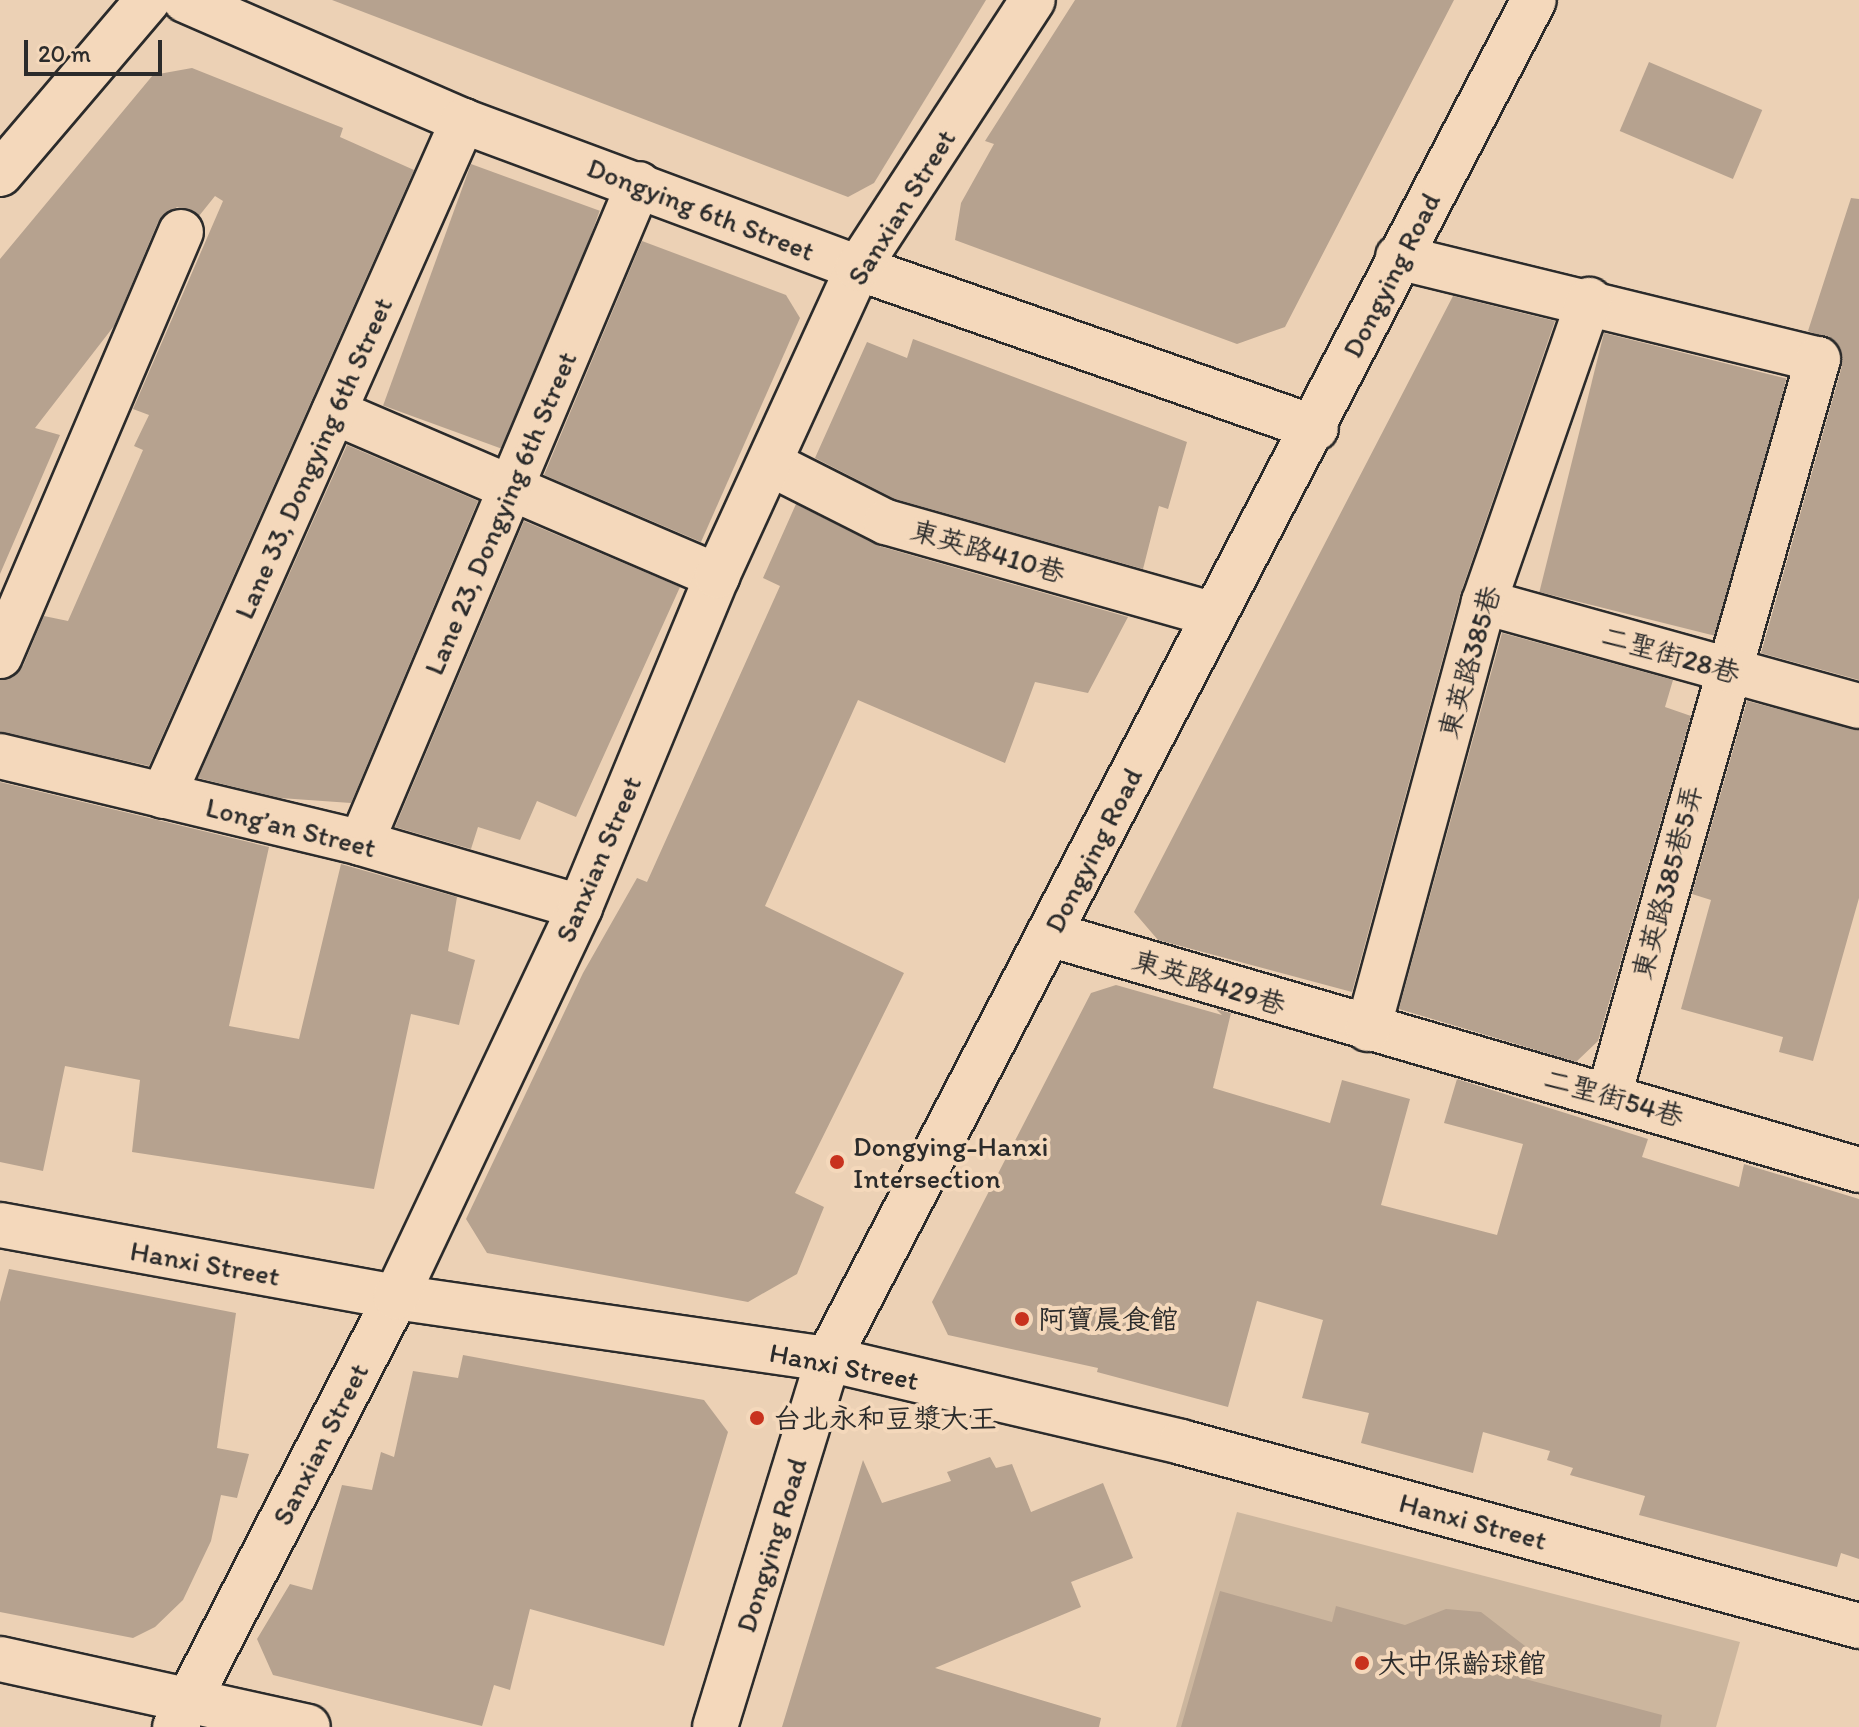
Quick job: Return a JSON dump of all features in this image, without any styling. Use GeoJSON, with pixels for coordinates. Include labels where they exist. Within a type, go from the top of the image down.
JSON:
{"type":"FeatureCollection","features":[{"type":"Feature","properties":{"kind":"street"},"geometry":{"type":"LineString","coordinates":[[0,174],[148,0]]}},
{"type":"Feature","properties":{"kind":"street","name":"Dongying 6th Street"},"geometry":{"type":"LineString","coordinates":[[185,0],[463,121],[858,268],[1316,428]]}},
{"type":"Feature","properties":{"kind":"street","name":"Sanxian Street"},"geometry":{"type":"LineString","coordinates":[[182,1713],[396,1297],[580,907],[717,576],[771,464],[858,268],[1033,0]]}},
{"type":"Feature","properties":{"kind":"street","name":"Dongying Road"},"geometry":{"type":"LineString","coordinates":[[715,1727],[828,1359],[1214,615],[1316,428],[1398,257],[1534,0]]}},
{"type":"Feature","properties":{"kind":"street","name":"Lane 33, Dongying 6th Street"},"geometry":{"type":"LineString","coordinates":[[163,796],[463,121]]}},
{"type":"Feature","properties":{"kind":"street","name":"Lane 23, Dongying 6th Street"},"geometry":{"type":"LineString","coordinates":[[361,843],[639,184]]}},
{"type":"Feature","properties":{"kind":"street"},"geometry":{"type":"LineString","coordinates":[[0,656],[181,232]]}},
{"type":"Feature","properties":{"kind":"street"},"geometry":{"type":"LineString","coordinates":[[1398,257],[1589,300],[1818,359],[1726,670]]}},
{"type":"Feature","properties":{"kind":"street","name":"東英路385巷"},"geometry":{"type":"LineString","coordinates":[[1368,1029],[1484,602],[1589,300]]}},
{"type":"Feature","properties":{"kind":"street"},"geometry":{"type":"LineString","coordinates":[[334,412],[717,576]]}},
{"type":"Feature","properties":{"kind":"street","name":"東英路410巷"},"geometry":{"type":"LineString","coordinates":[[771,464],[886,522],[1214,615]]}},
{"type":"Feature","properties":{"kind":"street","name":"二聖街28巷"},"geometry":{"type":"LineString","coordinates":[[1484,602],[1859,706]]}},
{"type":"Feature","properties":{"kind":"street","name":"東英路385巷5弄"},"geometry":{"type":"LineString","coordinates":[[1609,1095],[1726,670]]}},
{"type":"Feature","properties":{"kind":"street","name":"Long’an Street"},"geometry":{"type":"LineString","coordinates":[[0,756],[361,843],[580,907]]}},
{"type":"Feature","properties":{"kind":"street","name":"東英路429巷"},"geometry":{"type":"LineString","coordinates":[[1049,934],[1368,1029]]}},
{"type":"Feature","properties":{"kind":"street","name":"二聖街54巷"},"geometry":{"type":"LineString","coordinates":[[1368,1029],[1609,1095],[1859,1170]]}},
{"type":"Feature","properties":{"kind":"street","name":"Hanxi Street"},"geometry":{"type":"LineString","coordinates":[[0,1225],[396,1297],[828,1359],[1181,1442],[1859,1626]]}},
{"type":"Feature","properties":{"kind":"street"},"geometry":{"type":"LineString","coordinates":[[0,1659],[182,1713],[308,1727]]}},
{"type":"Feature","properties":{"kind":"shaded area"},"geometry":{"type":"Polygon","coordinates":[[[1237,1512],[1740,1642],[1716,1727],[1176,1727],[1237,1512]]]}},
{"type":"Feature","properties":{"kind":"building"},"geometry":{"type":"Polygon","coordinates":[[[332,0],[986,0],[874,183],[848,197],[332,0]]]}},
{"type":"Feature","properties":{"kind":"building"},"geometry":{"type":"Polygon","coordinates":[[[1075,0],[1454,0],[1285,327],[1237,344],[955,240],[961,203],[994,144],[985,141],[1075,0]]]}},
{"type":"Feature","properties":{"kind":"building"},"geometry":{"type":"Polygon","coordinates":[[[1649,62],[1762,110],[1733,179],[1620,131],[1649,62]]]}},
{"type":"Feature","properties":{"kind":"building"},"geometry":{"type":"Polygon","coordinates":[[[192,68],[343,128],[340,137],[414,170],[149,766],[0,732],[0,680],[14,676],[23,666],[44,616],[68,621],[143,450],[134,446],[149,415],[133,409],[223,201],[215,196],[199,216],[177,207],[158,222],[114,326],[35,428],[60,435],[0,574],[0,259],[153,75],[192,68]]]}},
{"type":"Feature","properties":{"kind":"building"},"geometry":{"type":"Polygon","coordinates":[[[471,164],[600,211],[512,452],[383,406],[471,164]]]}},
{"type":"Feature","properties":{"kind":"building"},"geometry":{"type":"Polygon","coordinates":[[[1851,198],[1859,199],[1859,680],[1761,653],[1842,366],[1836,342],[1808,331],[1851,198]]]}},
{"type":"Feature","properties":{"kind":"building"},"geometry":{"type":"Polygon","coordinates":[[[642,241],[786,295],[800,318],[701,542],[544,475],[642,241]]]}},
{"type":"Feature","properties":{"kind":"building"},"geometry":{"type":"Polygon","coordinates":[[[1453,296],[1555,321],[1460,595],[1352,992],[1158,940],[1134,912],[1453,296]]]}},
{"type":"Feature","properties":{"kind":"building"},"geometry":{"type":"Polygon","coordinates":[[[1604,333],[1786,378],[1722,638],[1539,592],[1604,333]]]}},
{"type":"Feature","properties":{"kind":"building"},"geometry":{"type":"Polygon","coordinates":[[[913,339],[1187,442],[1168,509],[1159,506],[1143,569],[895,499],[815,458],[867,342],[907,358],[913,339]]]}},
{"type":"Feature","properties":{"kind":"building"},"geometry":{"type":"Polygon","coordinates":[[[347,445],[478,501],[351,803],[280,798],[198,778],[347,445]]]}},
{"type":"Feature","properties":{"kind":"building"},"geometry":{"type":"Polygon","coordinates":[[[796,504],[879,546],[1128,617],[1088,693],[1035,682],[1005,763],[858,700],[765,906],[904,973],[795,1193],[824,1207],[797,1274],[748,1302],[487,1253],[466,1219],[583,973],[637,878],[647,882],[780,586],[763,578],[796,504]]]}},
{"type":"Feature","properties":{"kind":"building"},"geometry":{"type":"Polygon","coordinates":[[[524,521],[680,587],[576,817],[537,801],[520,840],[478,827],[471,849],[395,827],[524,521]]]}},
{"type":"Feature","properties":{"kind":"building"},"geometry":{"type":"Polygon","coordinates":[[[1502,633],[1673,680],[1665,707],[1691,716],[1598,1041],[1576,1062],[1399,1009],[1502,633]]]}},
{"type":"Feature","properties":{"kind":"building"},"geometry":{"type":"Polygon","coordinates":[[[1747,701],[1859,730],[1859,898],[1813,1061],[1779,1052],[1783,1037],[1681,1009],[1711,900],[1692,894],[1747,701]]]}},
{"type":"Feature","properties":{"kind":"building"},"geometry":{"type":"Polygon","coordinates":[[[0,782],[269,847],[229,1026],[299,1039],[341,864],[457,897],[448,951],[475,960],[459,1025],[411,1014],[374,1189],[132,1152],[140,1080],[65,1066],[43,1171],[0,1162],[0,782]]]}},
{"type":"Feature","properties":{"kind":"building"},"geometry":{"type":"Polygon","coordinates":[[[1116,985],[1222,1015],[1216,1009],[1231,1013],[1213,1088],[1330,1123],[1342,1080],[1410,1099],[1381,1205],[1497,1235],[1523,1144],[1444,1123],[1457,1079],[1648,1139],[1642,1157],[1739,1187],[1744,1164],[1859,1199],[1859,1559],[1841,1553],[1837,1567],[1639,1515],[1645,1496],[1570,1475],[1573,1468],[1547,1460],[1550,1451],[1483,1432],[1473,1473],[1361,1443],[1369,1413],[1302,1398],[1323,1320],[1257,1301],[1228,1407],[1097,1372],[1098,1368],[948,1335],[932,1302],[1091,993],[1116,985]]]}},
{"type":"Feature","properties":{"kind":"building"},"geometry":{"type":"Polygon","coordinates":[[[9,1269],[236,1313],[217,1448],[249,1454],[237,1498],[221,1495],[211,1541],[183,1600],[155,1627],[133,1638],[0,1612],[0,1302],[9,1269]]]}},
{"type":"Feature","properties":{"kind":"building"},"geometry":{"type":"Polygon","coordinates":[[[463,1355],[704,1400],[728,1432],[664,1646],[530,1609],[510,1690],[494,1685],[482,1726],[273,1675],[257,1639],[290,1584],[312,1590],[342,1485],[372,1490],[381,1452],[394,1457],[413,1371],[458,1378],[463,1355]]]}},
{"type":"Feature","properties":{"kind":"building"},"geometry":{"type":"Polygon","coordinates":[[[990,1457],[996,1468],[1012,1464],[1031,1512],[1103,1483],[1133,1558],[1071,1582],[1081,1607],[935,1668],[1101,1718],[1099,1727],[782,1727],[863,1460],[882,1503],[951,1481],[947,1472],[990,1457]]]}},
{"type":"Feature","properties":{"kind":"building","name":"大中保齡球館"},"geometry":{"type":"Polygon","coordinates":[[[1220,1591],[1332,1622],[1336,1606],[1405,1625],[1446,1609],[1481,1612],[1529,1649],[1521,1678],[1662,1715],[1660,1727],[1181,1727],[1220,1591]]]}},
{"type":"Feature","properties":{"kind":"place","name":"Dongying-Hanxi Intersection"},"geometry":{"type":"Point","coordinates":[837,1162]}},
{"type":"Feature","properties":{"kind":"place","name":"阿寶晨食館"},"geometry":{"type":"Point","coordinates":[1022,1319]}},
{"type":"Feature","properties":{"kind":"place","name":"台北永和豆漿大王"},"geometry":{"type":"Point","coordinates":[757,1418]}},
{"type":"Feature","properties":{"kind":"place","name":"大中保齡球館"},"geometry":{"type":"Point","coordinates":[1362,1663]}}]}
